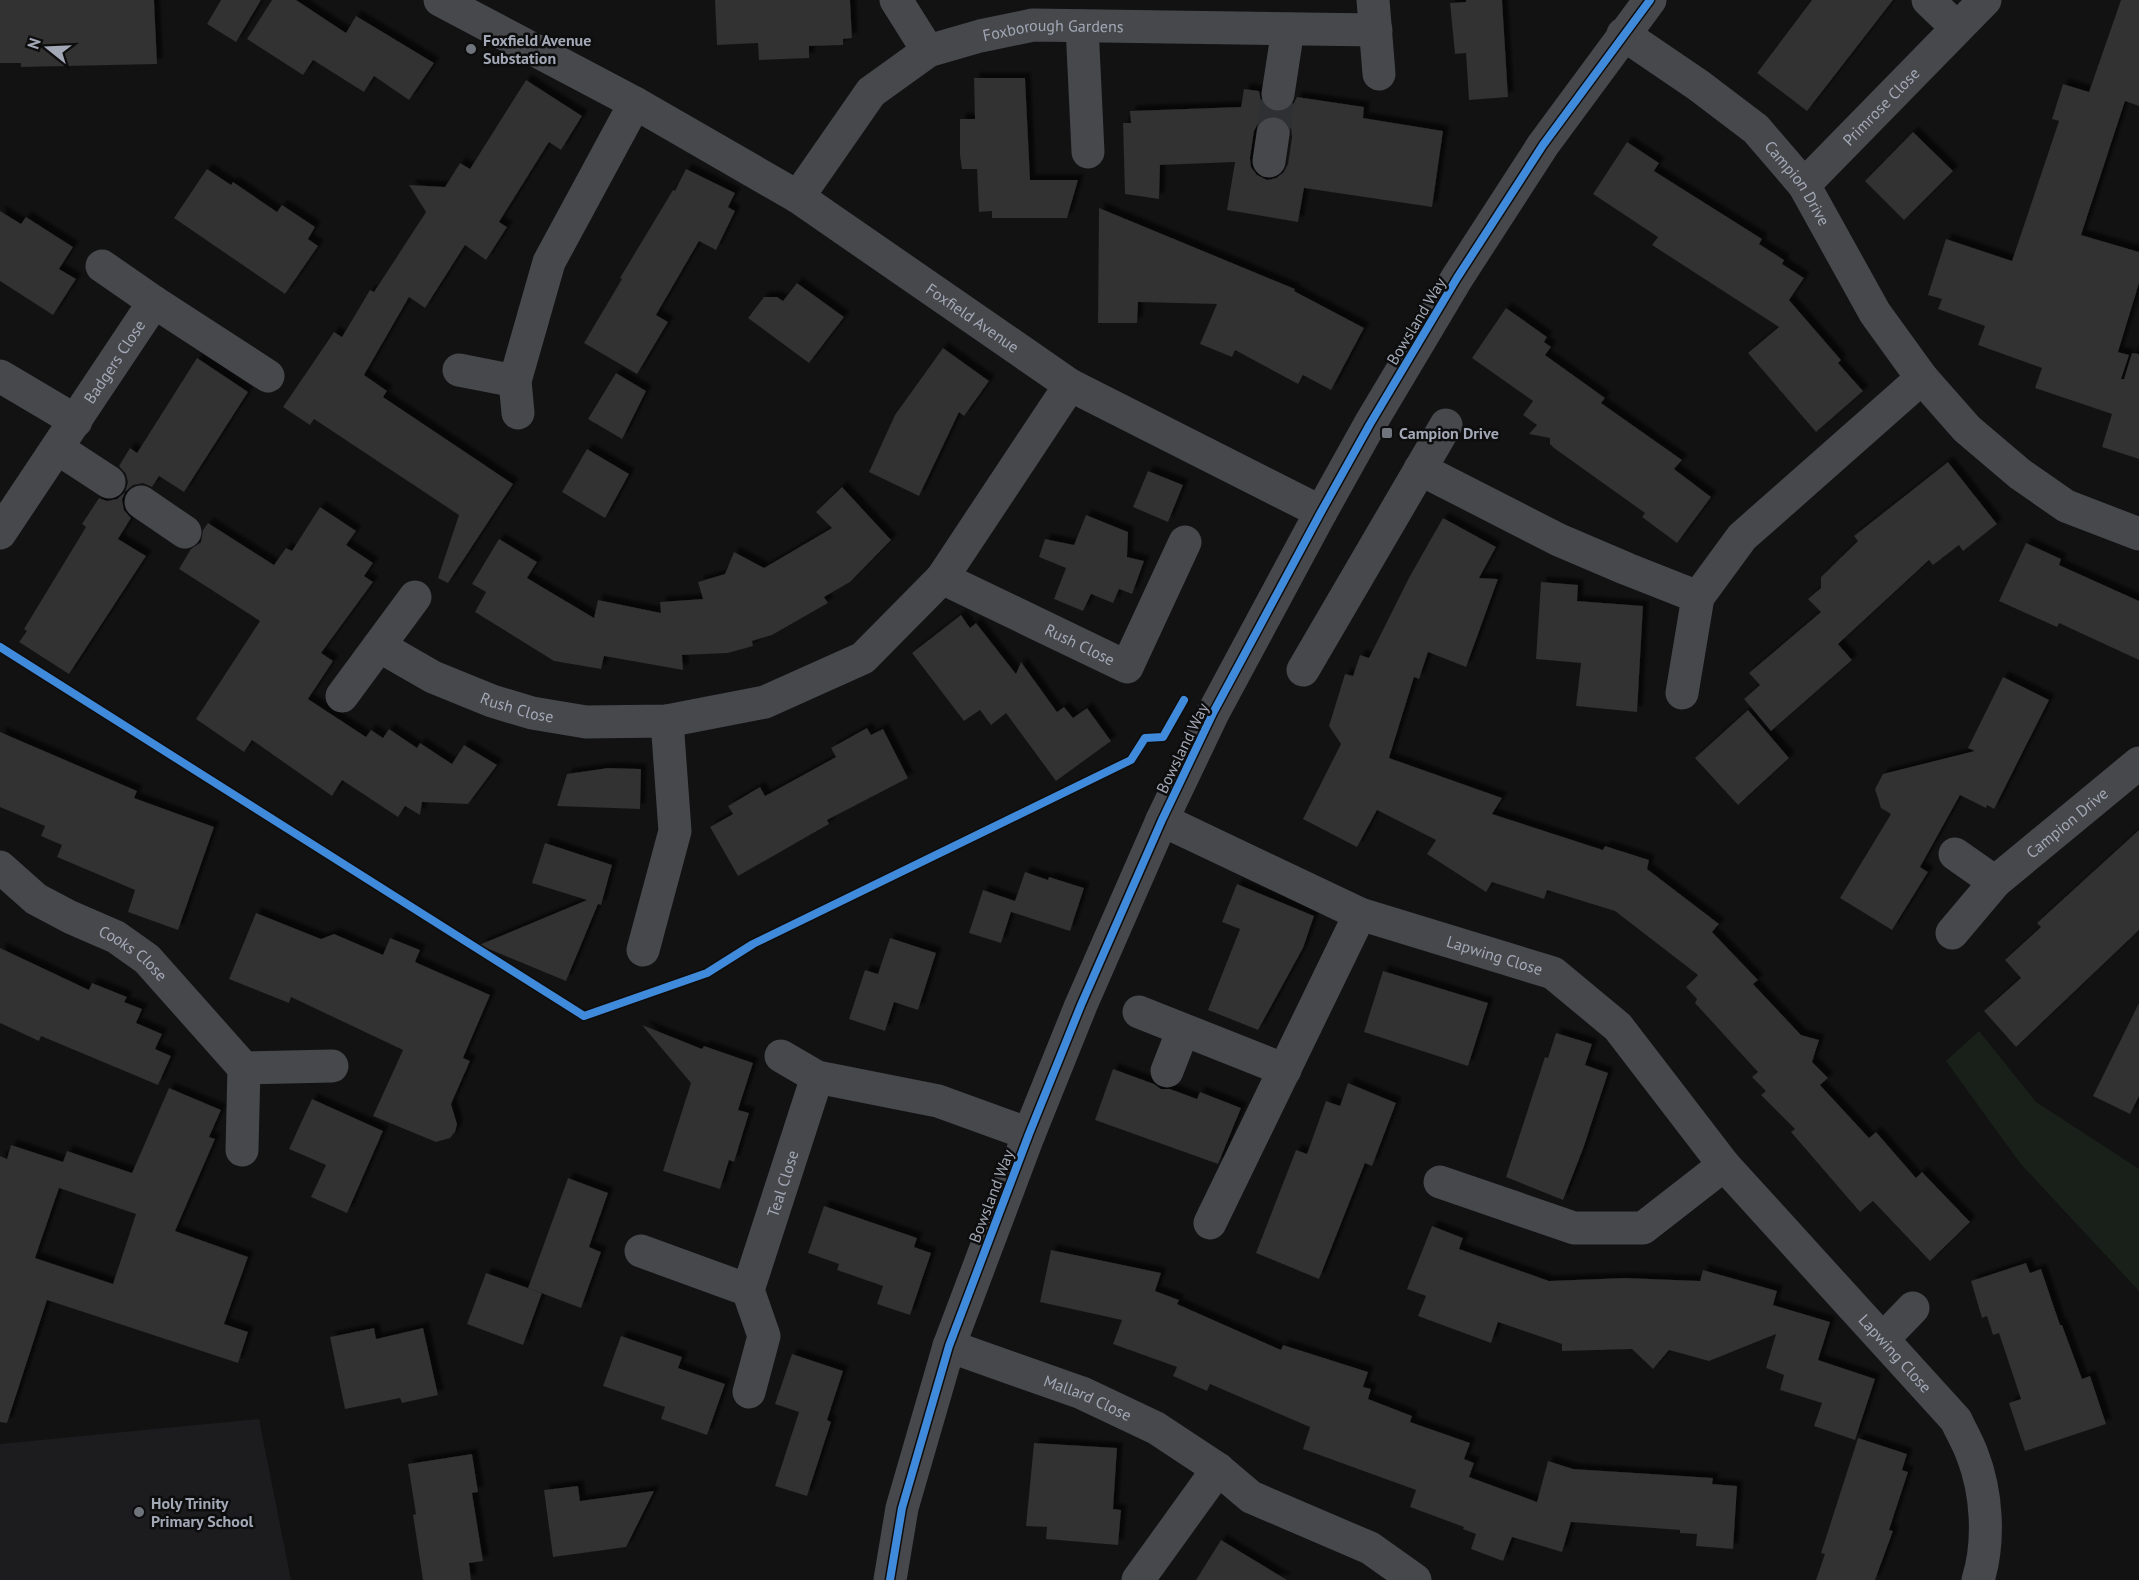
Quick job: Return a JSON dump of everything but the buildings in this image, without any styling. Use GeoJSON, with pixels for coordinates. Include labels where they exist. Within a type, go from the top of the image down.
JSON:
{"type":"FeatureCollection","features":[{"type":"Feature","properties":{"kind":"street","name":"Foxfield Avenue"},"geometry":{"type":"LineString","coordinates":[[440,0],[635,103],[798,197],[1070,385],[1320,512]]}},
{"type":"Feature","properties":{"kind":"street"},"geometry":{"type":"LineString","coordinates":[[896,0],[928,51]]}},
{"type":"Feature","properties":{"kind":"street","name":"Bowsland Way"},"geometry":{"type":"LineString","coordinates":[[890,1580],[902,1508],[949,1346],[1029,1134],[1081,1005],[1162,820],[1214,713],[1320,512],[1370,424],[1457,278],[1543,145],[1650,0]]}},
{"type":"Feature","properties":{"kind":"street"},"geometry":{"type":"LineString","coordinates":[[1928,0],[1957,28]]}},
{"type":"Feature","properties":{"kind":"street","name":"Primrose Close"},"geometry":{"type":"LineString","coordinates":[[1804,185],[1985,0]]}},
{"type":"Feature","properties":{"kind":"street","name":"Foxborough Gardens"},"geometry":{"type":"LineString","coordinates":[[798,197],[871,92],[928,51],[980,36],[1032,13],[1082,26],[1288,29],[1375,15],[1379,74]]}},
{"type":"Feature","properties":{"kind":"street"},"geometry":{"type":"LineString","coordinates":[[1082,26],[1088,152]]}},
{"type":"Feature","properties":{"kind":"street"},"geometry":{"type":"LineString","coordinates":[[1278,94],[1288,29]]}},
{"type":"Feature","properties":{"kind":"street","name":"Campion Drive"},"geometry":{"type":"LineString","coordinates":[[1623,34],[1698,85],[1756,129],[1804,185],[1875,314],[1922,378],[1967,429],[2020,474],[2066,506],[2139,534]]}},
{"type":"Feature","properties":{"kind":"street"},"geometry":{"type":"LineString","coordinates":[[518,413],[515,381],[549,262],[635,103]]}},
{"type":"Feature","properties":{"kind":"street","name":"Badgers Close"},"geometry":{"type":"LineString","coordinates":[[102,266],[268,376]]}},
{"type":"Feature","properties":{"kind":"street","name":"Badgers Close"},"geometry":{"type":"LineString","coordinates":[[0,533],[154,302]]}},
{"type":"Feature","properties":{"kind":"street"},"geometry":{"type":"LineString","coordinates":[[459,370],[515,381]]}},
{"type":"Feature","properties":{"kind":"street","name":"Badgers Close"},"geometry":{"type":"LineString","coordinates":[[0,376],[76,421]]}},
{"type":"Feature","properties":{"kind":"street"},"geometry":{"type":"LineString","coordinates":[[1682,693],[1698,597],[1742,537],[1922,378]]}},
{"type":"Feature","properties":{"kind":"street","name":"Rush Close"},"geometry":{"type":"LineString","coordinates":[[379,646],[433,677],[492,701],[532,713],[586,722],[667,721],[765,702],[863,658],[942,578],[1070,385]]}},
{"type":"Feature","properties":{"kind":"street"},"geometry":{"type":"LineString","coordinates":[[1303,670],[1446,425]]}},
{"type":"Feature","properties":{"kind":"street"},"geometry":{"type":"LineString","coordinates":[[57,448],[109,482]]}},
{"type":"Feature","properties":{"kind":"street"},"geometry":{"type":"LineString","coordinates":[[1420,469],[1559,540],[1698,597]]}},
{"type":"Feature","properties":{"kind":"street"},"geometry":{"type":"LineString","coordinates":[[141,502],[186,532]]}},
{"type":"Feature","properties":{"kind":"street","name":"Rush Close"},"geometry":{"type":"LineString","coordinates":[[942,578],[1127,667],[1185,542]]}},
{"type":"Feature","properties":{"kind":"street"},"geometry":{"type":"LineString","coordinates":[[342,696],[415,597]]}},
{"type":"Feature","properties":{"kind":"street"},"geometry":{"type":"LineString","coordinates":[[644,950],[675,831],[667,721]]}},
{"type":"Feature","properties":{"kind":"street","name":"Campion Drive"},"geometry":{"type":"LineString","coordinates":[[1952,933],[1995,882],[2139,763]]}},
{"type":"Feature","properties":{"kind":"street","name":"Lapwing Close"},"geometry":{"type":"LineString","coordinates":[[1162,820],[1360,914],[1553,973],[1618,1026],[1724,1165],[1956,1420],[1973,1455],[1982,1495],[1985,1532],[1982,1568],[1978,1580]]}},
{"type":"Feature","properties":{"kind":"street"},"geometry":{"type":"LineString","coordinates":[[1955,854],[1995,882]]}},
{"type":"Feature","properties":{"kind":"street","name":"Cooks Close"},"geometry":{"type":"LineString","coordinates":[[0,867],[36,899],[70,917],[117,937],[147,959],[244,1068]]}},
{"type":"Feature","properties":{"kind":"street"},"geometry":{"type":"LineString","coordinates":[[1210,1223],[1360,914]]}},
{"type":"Feature","properties":{"kind":"street"},"geometry":{"type":"LineString","coordinates":[[1139,1012],[1285,1070]]}},
{"type":"Feature","properties":{"kind":"street"},"geometry":{"type":"LineString","coordinates":[[1167,1071],[1183,1030]]}},
{"type":"Feature","properties":{"kind":"street"},"geometry":{"type":"LineString","coordinates":[[781,1056],[817,1077],[938,1101],[1029,1134]]}},
{"type":"Feature","properties":{"kind":"street"},"geometry":{"type":"LineString","coordinates":[[242,1150],[244,1068],[332,1066]]}},
{"type":"Feature","properties":{"kind":"street","name":"Teal Close"},"geometry":{"type":"LineString","coordinates":[[748,1290],[817,1077]]}},
{"type":"Feature","properties":{"kind":"street"},"geometry":{"type":"LineString","coordinates":[[1440,1182],[1574,1228],[1643,1228],[1724,1165]]}},
{"type":"Feature","properties":{"kind":"street"},"geometry":{"type":"LineString","coordinates":[[641,1251],[748,1290],[765,1336],[749,1392]]}},
{"type":"Feature","properties":{"kind":"street"},"geometry":{"type":"LineString","coordinates":[[1883,1339],[1913,1308]]}},
{"type":"Feature","properties":{"kind":"street","name":"Mallard Close"},"geometry":{"type":"LineString","coordinates":[[949,1346],[1082,1393],[1156,1428],[1218,1469],[1251,1497],[1370,1548],[1415,1580]]}},
{"type":"Feature","properties":{"kind":"street"},"geometry":{"type":"LineString","coordinates":[[1138,1580],[1218,1469]]}},
{"type":"Feature","properties":{"kind":"shaded area"},"geometry":{"type":"Polygon","coordinates":[[[1979,1031],[2036,1102],[2139,1169],[2139,1291],[2020,1163],[1946,1061],[1979,1031]]]}},
{"type":"Feature","properties":{"kind":"shaded area","name":"Holy Trinity Primary School"},"geometry":{"type":"Polygon","coordinates":[[[259,1419],[291,1580],[0,1580],[0,1444],[259,1419]]]}},
{"type":"Feature","properties":{"kind":"tunnel"},"geometry":{"type":"LineString","coordinates":[[1273,134],[1278,94]]}},
{"type":"Feature","properties":{"kind":"cycle path"},"geometry":{"type":"LineString","coordinates":[[890,1580],[902,1508],[949,1346],[1029,1134],[1081,1005],[1162,820],[1213,713],[1370,424],[1457,278],[1543,145],[1650,0]]}},
{"type":"Feature","properties":{"kind":"cycle path"},"geometry":{"type":"LineString","coordinates":[[0,647],[584,1016],[707,973],[753,944],[1131,760],[1145,738],[1163,737],[1184,700]]}},
{"type":"Feature","properties":{"kind":"place","name":"Foxfield Avenue Substation"},"geometry":{"type":"Point","coordinates":[471,49]}},
{"type":"Feature","properties":{"kind":"place","name":"Campion Drive"},"geometry":{"type":"Point","coordinates":[1387,433]}},
{"type":"Feature","properties":{"kind":"place","name":"Holy Trinity Primary School"},"geometry":{"type":"Point","coordinates":[139,1512]}}]}
